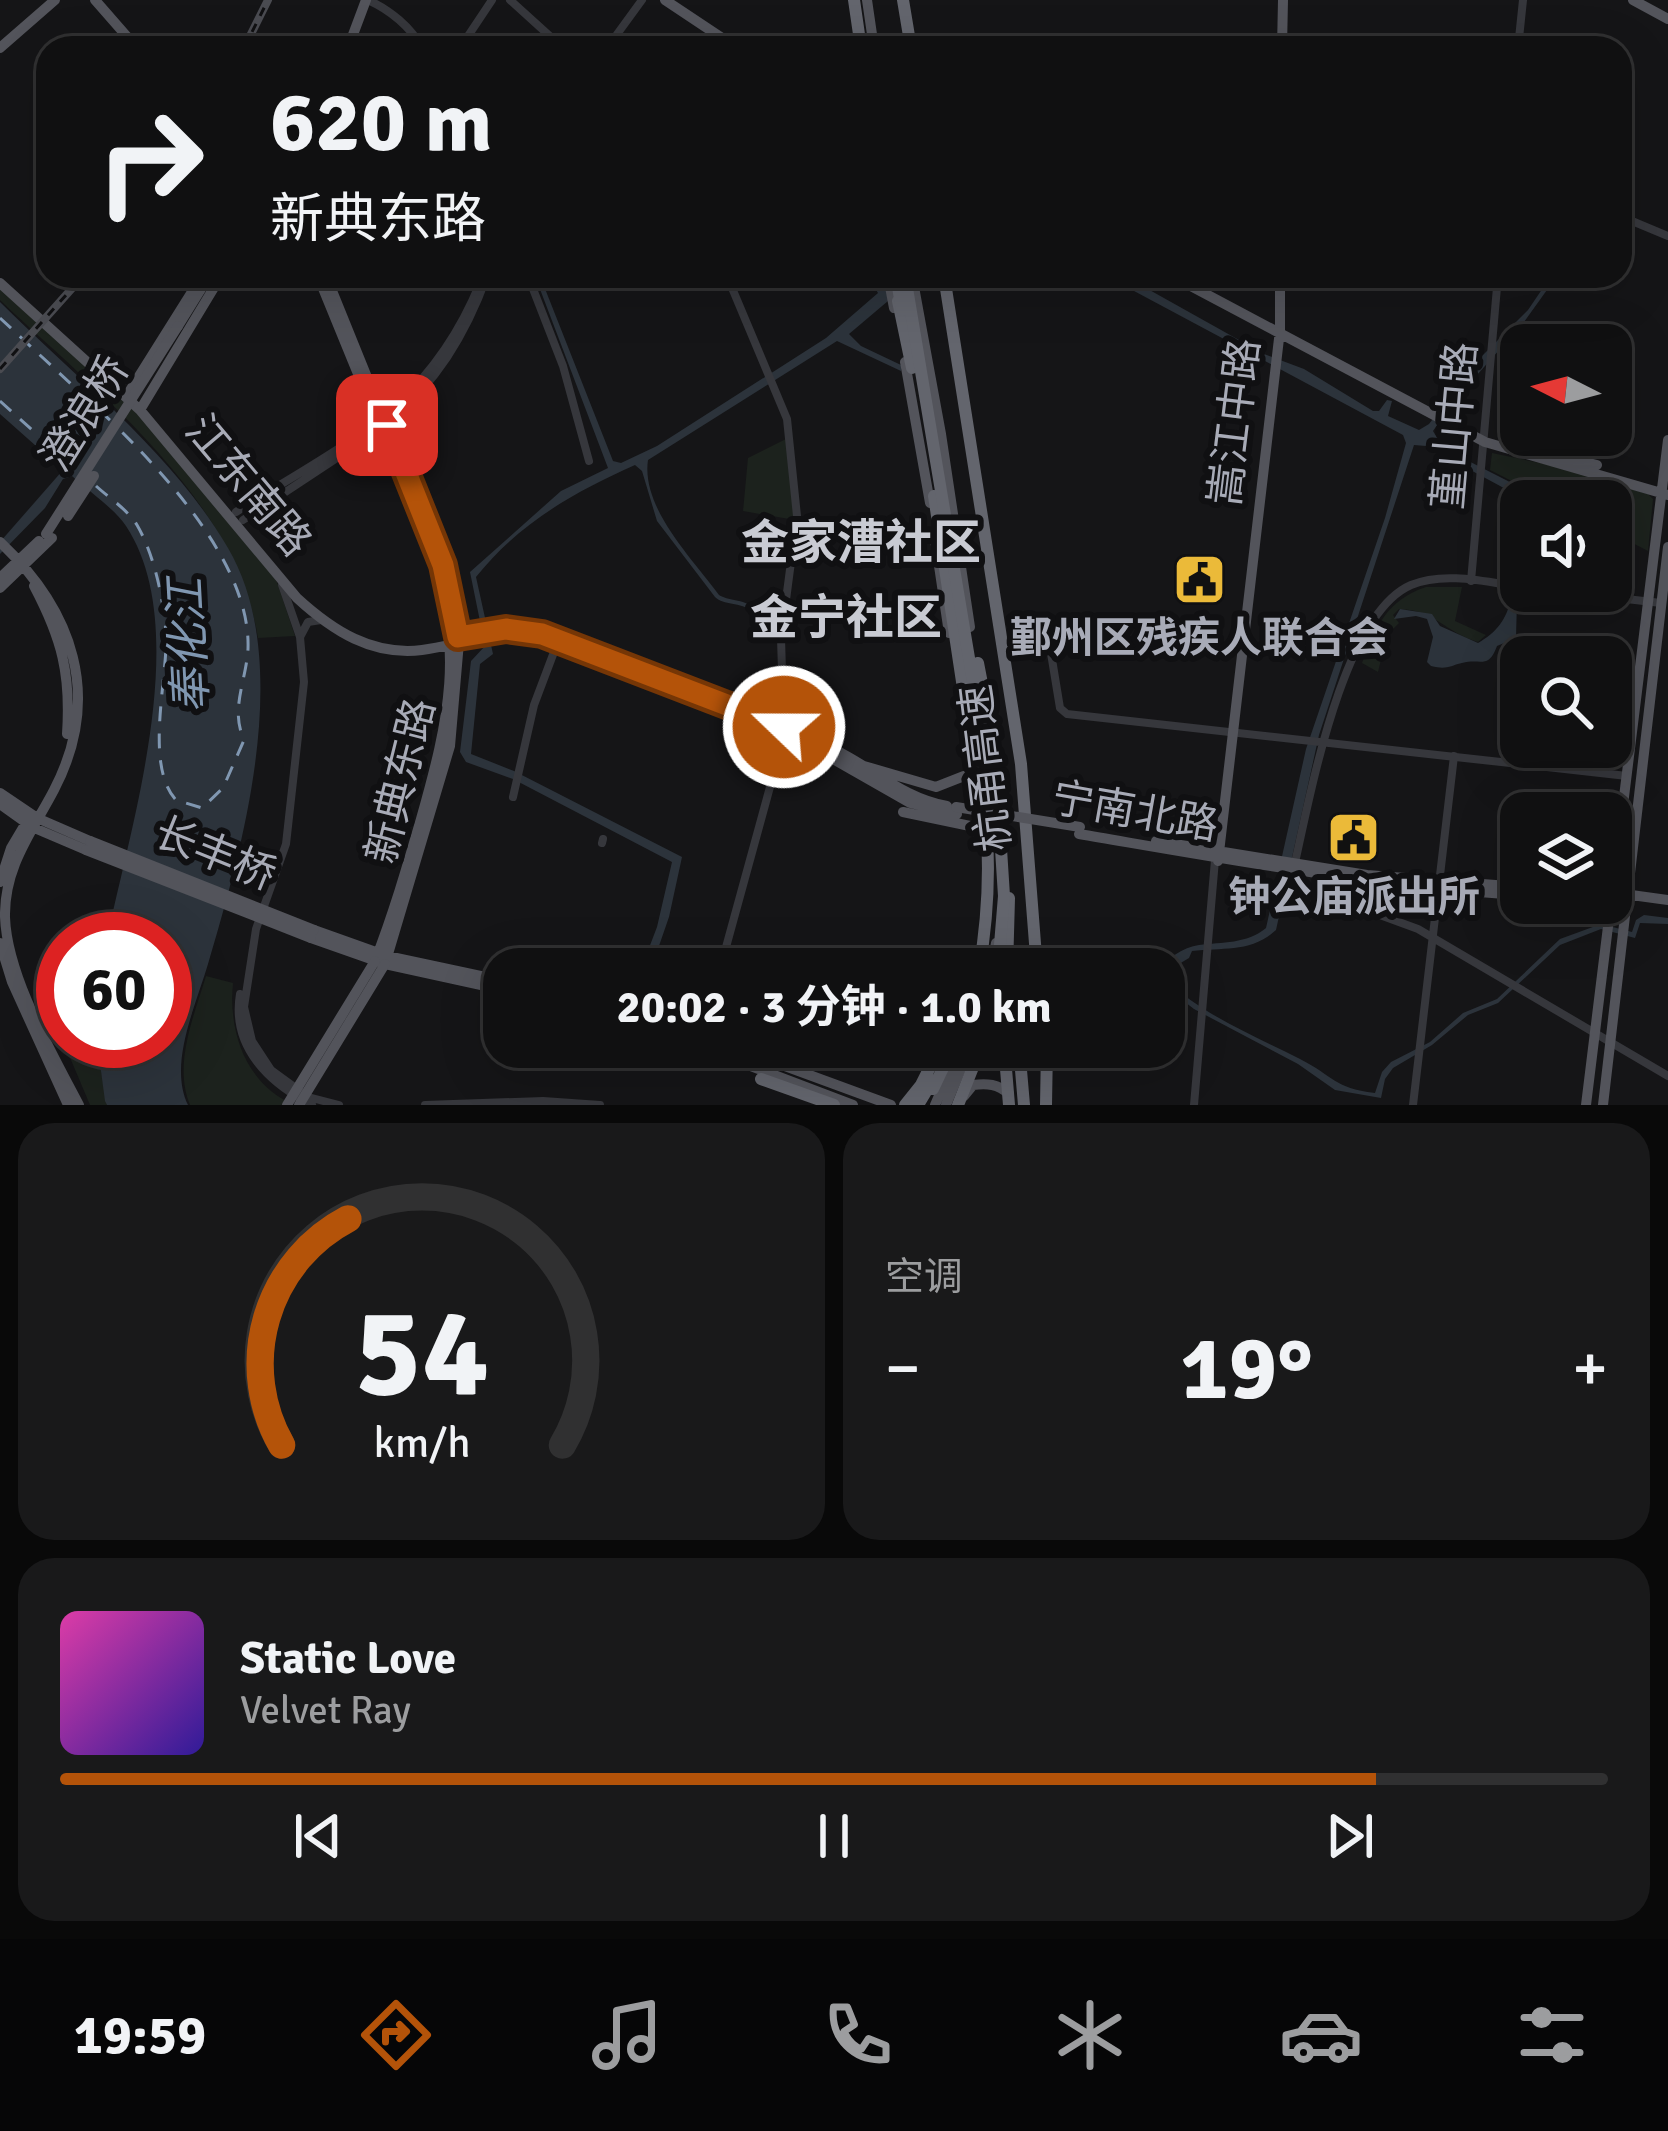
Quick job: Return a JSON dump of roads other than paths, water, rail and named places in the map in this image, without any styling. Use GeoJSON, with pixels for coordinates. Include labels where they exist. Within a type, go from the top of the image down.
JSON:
{"type":"FeatureCollection","features":[{"type":"Feature","properties":{"kind":"highway"},"geometry":{"type":"LineString","coordinates":[[857,0],[862,36]]}},
{"type":"Feature","properties":{"kind":"highway"},"geometry":{"type":"LineString","coordinates":[[900,0],[906,36]]}},
{"type":"Feature","properties":{"kind":"highway"},"geometry":{"type":"LineString","coordinates":[[902,288],[938,493],[988,715],[993,774]]}},
{"type":"Feature","properties":{"kind":"highway"},"geometry":{"type":"LineString","coordinates":[[903,288],[1001,849],[1009,948]]}},
{"type":"Feature","properties":{"kind":"highway","name":"杭甬高速"},"geometry":{"type":"LineString","coordinates":[[949,288],[1027,764],[1039,948]]}},
{"type":"Feature","properties":{"kind":"highway"},"geometry":{"type":"LineString","coordinates":[[938,493],[975,768]]}},
{"type":"Feature","properties":{"kind":"highway"},"geometry":{"type":"LineString","coordinates":[[938,493],[985,811],[989,896],[980,948]]}},
{"type":"Feature","properties":{"kind":"highway"},"geometry":{"type":"LineString","coordinates":[[997,948],[1004,896],[1001,849]]}},
{"type":"Feature","properties":{"kind":"highway"},"geometry":{"type":"LineString","coordinates":[[904,1105],[929,1068]]}},
{"type":"Feature","properties":{"kind":"highway"},"geometry":{"type":"LineString","coordinates":[[921,1105],[942,1068]]}},
{"type":"Feature","properties":{"kind":"highway"},"geometry":{"type":"LineString","coordinates":[[952,1094],[968,1068]]}},
{"type":"Feature","properties":{"kind":"highway"},"geometry":{"type":"LineString","coordinates":[[1004,1068],[1008,1105]]}},
{"type":"Feature","properties":{"kind":"highway"},"geometry":{"type":"LineString","coordinates":[[1021,1068],[1024,1105]]}},
{"type":"Feature","properties":{"kind":"highway"},"geometry":{"type":"LineString","coordinates":[[1043,1068],[1043,1105]]}},
{"type":"Feature","properties":{"kind":"highway"},"geometry":{"type":"LineString","coordinates":[[761,1079],[815,1094],[834,1105]]}},
{"type":"Feature","properties":{"kind":"main road"},"geometry":{"type":"LineString","coordinates":[[0,39],[45,0]]}},
{"type":"Feature","properties":{"kind":"main road"},"geometry":{"type":"LineString","coordinates":[[0,48],[55,0]]}},
{"type":"Feature","properties":{"kind":"main road"},"geometry":{"type":"LineString","coordinates":[[95,0],[108,7],[131,36]]}},
{"type":"Feature","properties":{"kind":"main road"},"geometry":{"type":"LineString","coordinates":[[351,36],[365,0]]}},
{"type":"Feature","properties":{"kind":"main road"},"geometry":{"type":"LineString","coordinates":[[665,0],[723,36]]}},
{"type":"Feature","properties":{"kind":"main road"},"geometry":{"type":"LineString","coordinates":[[675,0],[725,36]]}},
{"type":"Feature","properties":{"kind":"main road"},"geometry":{"type":"LineString","coordinates":[[1280,36],[1281,0]]}},
{"type":"Feature","properties":{"kind":"main road"},"geometry":{"type":"LineString","coordinates":[[1638,0],[1668,17]]}},
{"type":"Feature","properties":{"kind":"main road","name":"江东南路"},"geometry":{"type":"LineString","coordinates":[[0,279],[142,407],[331,621],[380,642],[425,643],[483,635]]}},
{"type":"Feature","properties":{"kind":"main road"},"geometry":{"type":"LineString","coordinates":[[128,394],[204,288]]}},
{"type":"Feature","properties":{"kind":"main road"},"geometry":{"type":"LineString","coordinates":[[142,407],[206,288]]}},
{"type":"Feature","properties":{"kind":"main road","name":"澄浪桥"},"geometry":{"type":"LineString","coordinates":[[21,564],[49,536],[206,288]]}},
{"type":"Feature","properties":{"kind":"main road","name":"新典东路"},"geometry":{"type":"LineString","coordinates":[[327,288],[431,552],[455,640],[446,729],[381,959]]}},
{"type":"Feature","properties":{"kind":"main road"},"geometry":{"type":"LineString","coordinates":[[900,288],[897,323],[924,450],[942,596],[984,831],[987,877],[979,948]]}},
{"type":"Feature","properties":{"kind":"main road"},"geometry":{"type":"LineString","coordinates":[[904,288],[941,434],[993,774],[1002,908],[997,948]]}},
{"type":"Feature","properties":{"kind":"main road"},"geometry":{"type":"LineString","coordinates":[[1199,288],[1485,439],[1664,490]]}},
{"type":"Feature","properties":{"kind":"main road","name":"嵩江中路"},"geometry":{"type":"LineString","coordinates":[[1231,732],[1277,352],[1278,288]]}},
{"type":"Feature","properties":{"kind":"main road","name":"嵩江中路"},"geometry":{"type":"LineString","coordinates":[[1217,856],[1278,331]]}},
{"type":"Feature","properties":{"kind":"main road","name":"江东南路"},"geometry":{"type":"LineString","coordinates":[[142,407],[280,578],[327,623],[373,646],[422,650],[455,640]]}},
{"type":"Feature","properties":{"kind":"main road"},"geometry":{"type":"LineString","coordinates":[[1626,792],[1668,440]]}},
{"type":"Feature","properties":{"kind":"main road"},"geometry":{"type":"LineString","coordinates":[[0,882],[29,818],[45,801],[67,734],[69,678],[50,616],[21,564],[4,546]]}},
{"type":"Feature","properties":{"kind":"main road"},"geometry":{"type":"LineString","coordinates":[[1632,792],[1668,549]]}},
{"type":"Feature","properties":{"kind":"main road"},"geometry":{"type":"LineString","coordinates":[[0,578],[21,564]]}},
{"type":"Feature","properties":{"kind":"main road"},"geometry":{"type":"LineString","coordinates":[[0,588],[21,564]]}},
{"type":"Feature","properties":{"kind":"main road","name":"宁南北路"},"geometry":{"type":"LineString","coordinates":[[483,635],[522,630],[582,647],[784,732],[861,770],[907,808],[956,810],[1277,866],[1500,890]]}},
{"type":"Feature","properties":{"kind":"main road","name":"宁南北路"},"geometry":{"type":"LineString","coordinates":[[483,635],[517,635],[556,644],[784,732]]}},
{"type":"Feature","properties":{"kind":"main road"},"geometry":{"type":"LineString","coordinates":[[861,770],[936,787],[975,768],[993,774]]}},
{"type":"Feature","properties":{"kind":"main road","name":"宁南北路"},"geometry":{"type":"LineString","coordinates":[[878,771],[909,794],[956,810]]}},
{"type":"Feature","properties":{"kind":"main road"},"geometry":{"type":"LineString","coordinates":[[0,793],[29,818]]}},
{"type":"Feature","properties":{"kind":"main road"},"geometry":{"type":"LineString","coordinates":[[29,818],[45,801]]}},
{"type":"Feature","properties":{"kind":"main road"},"geometry":{"type":"LineString","coordinates":[[15,849],[56,832],[45,801]]}},
{"type":"Feature","properties":{"kind":"main road"},"geometry":{"type":"LineString","coordinates":[[1,805],[29,818]]}},
{"type":"Feature","properties":{"kind":"main road"},"geometry":{"type":"LineString","coordinates":[[1,805],[15,849],[7,892],[8,942],[16,970],[79,1105]]}},
{"type":"Feature","properties":{"kind":"main road"},"geometry":{"type":"LineString","coordinates":[[907,808],[1000,832]]}},
{"type":"Feature","properties":{"kind":"main road","name":"长丰桥"},"geometry":{"type":"LineString","coordinates":[[29,818],[381,959]]}},
{"type":"Feature","properties":{"kind":"main road"},"geometry":{"type":"LineString","coordinates":[[1632,899],[1668,903]]}},
{"type":"Feature","properties":{"kind":"main road"},"geometry":{"type":"LineString","coordinates":[[1586,1105],[1612,924]]}},
{"type":"Feature","properties":{"kind":"main road"},"geometry":{"type":"LineString","coordinates":[[1603,1103],[1615,924]]}},
{"type":"Feature","properties":{"kind":"main road"},"geometry":{"type":"LineString","coordinates":[[0,943],[12,982],[68,1105]]}},
{"type":"Feature","properties":{"kind":"main road"},"geometry":{"type":"LineString","coordinates":[[381,959],[483,976]]}},
{"type":"Feature","properties":{"kind":"main road"},"geometry":{"type":"LineString","coordinates":[[381,959],[483,985]]}},
{"type":"Feature","properties":{"kind":"main road"},"geometry":{"type":"LineString","coordinates":[[287,1105],[381,959]]}},
{"type":"Feature","properties":{"kind":"main road"},"geometry":{"type":"LineString","coordinates":[[299,1105],[381,959]]}},
{"type":"Feature","properties":{"kind":"main road"},"geometry":{"type":"LineString","coordinates":[[748,1068],[761,1079]]}},
{"type":"Feature","properties":{"kind":"main road"},"geometry":{"type":"LineString","coordinates":[[762,1068],[815,1094],[853,1105]]}},
{"type":"Feature","properties":{"kind":"main road"},"geometry":{"type":"LineString","coordinates":[[790,1068],[891,1105]]}},
{"type":"Feature","properties":{"kind":"main road"},"geometry":{"type":"LineString","coordinates":[[935,1105],[983,1083],[1003,1089],[1008,1105]]}},
{"type":"Feature","properties":{"kind":"main road"},"geometry":{"type":"LineString","coordinates":[[815,1094],[876,1105]]}},
{"type":"Feature","properties":{"kind":"street"},"geometry":{"type":"LineString","coordinates":[[365,0],[386,8],[415,36]]}},
{"type":"Feature","properties":{"kind":"street"},"geometry":{"type":"LineString","coordinates":[[468,36],[492,0]]}},
{"type":"Feature","properties":{"kind":"street"},"geometry":{"type":"LineString","coordinates":[[510,0],[549,36]]}},
{"type":"Feature","properties":{"kind":"street"},"geometry":{"type":"LineString","coordinates":[[616,36],[642,0]]}},
{"type":"Feature","properties":{"kind":"street"},"geometry":{"type":"LineString","coordinates":[[1519,36],[1523,0]]}},
{"type":"Feature","properties":{"kind":"street"},"geometry":{"type":"LineString","coordinates":[[1632,221],[1668,236]]}},
{"type":"Feature","properties":{"kind":"street"},"geometry":{"type":"LineString","coordinates":[[239,516],[382,424],[448,361],[473,315],[481,288]]}},
{"type":"Feature","properties":{"kind":"street"},"geometry":{"type":"LineString","coordinates":[[533,288],[563,366],[589,461]]}},
{"type":"Feature","properties":{"kind":"street"},"geometry":{"type":"LineString","coordinates":[[726,948],[784,732],[781,638],[797,516],[791,438],[777,389],[732,288]]}},
{"type":"Feature","properties":{"kind":"street","name":"堇山中路"},"geometry":{"type":"LineString","coordinates":[[1472,580],[1497,288]]}},
{"type":"Feature","properties":{"kind":"street"},"geometry":{"type":"LineString","coordinates":[[280,578],[300,638],[304,682],[286,844],[257,924],[244,1007],[261,1057],[293,1088],[339,1105]]}},
{"type":"Feature","properties":{"kind":"street"},"geometry":{"type":"LineString","coordinates":[[1293,868],[1322,740],[1361,639],[1386,602],[1422,582],[1500,583]]}},
{"type":"Feature","properties":{"kind":"street"},"geometry":{"type":"LineString","coordinates":[[1632,600],[1661,603]]}},
{"type":"Feature","properties":{"kind":"street"},"geometry":{"type":"LineString","coordinates":[[1036,617],[1048,634],[1063,712],[1627,776]]}},
{"type":"Feature","properties":{"kind":"street"},"geometry":{"type":"LineString","coordinates":[[300,638],[308,622],[327,623]]}},
{"type":"Feature","properties":{"kind":"street"},"geometry":{"type":"LineString","coordinates":[[513,797],[534,705],[556,644]]}},
{"type":"Feature","properties":{"kind":"street"},"geometry":{"type":"LineString","coordinates":[[1413,1105],[1454,756]]}},
{"type":"Feature","properties":{"kind":"street"},"geometry":{"type":"LineString","coordinates":[[1195,1105],[1208,1004],[1217,856]]}},
{"type":"Feature","properties":{"kind":"street"},"geometry":{"type":"LineString","coordinates":[[1195,1105],[1217,856]]}},
{"type":"Feature","properties":{"kind":"street"},"geometry":{"type":"LineString","coordinates":[[1358,907],[1433,938],[1668,1076]]}},
{"type":"Feature","properties":{"kind":"street"},"geometry":{"type":"LineString","coordinates":[[250,971],[238,1005],[246,1043],[266,1075],[312,1105]]}},
{"type":"Feature","properties":{"kind":"street"},"geometry":{"type":"LineString","coordinates":[[425,1105],[596,1104]]}},
{"type":"Feature","properties":{"kind":"water"},"geometry":{"type":"Polygon","coordinates":[[[540,288],[545,288],[613,461],[621,463],[657,446],[826,338],[878,293],[875,288],[897,288],[849,334],[861,346],[901,365],[901,371],[837,341],[648,460],[652,496],[671,532],[719,595],[751,605],[757,609],[754,612],[715,597],[657,521],[642,471],[635,465],[548,511],[476,577],[493,654],[480,664],[471,754],[682,857],[658,948],[649,948],[672,862],[513,779],[466,762],[460,752],[471,661],[485,646],[470,572],[561,491],[608,468],[540,288]]]}},
{"type":"Feature","properties":{"kind":"water"},"geometry":{"type":"Polygon","coordinates":[[[1128,288],[1146,288],[1264,354],[1304,369],[1373,411],[1392,401],[1388,416],[1419,430],[1500,338],[1500,349],[1433,431],[1443,448],[1506,480],[1500,480],[1500,486],[1426,446],[1414,445],[1319,735],[1276,930],[1247,946],[1192,951],[1185,960],[1187,948],[1243,940],[1266,928],[1306,749],[1406,443],[1403,435],[1128,288]]]}},
{"type":"Feature","properties":{"kind":"water"},"geometry":{"type":"Polygon","coordinates":[[[1543,288],[1548,288],[1524,322],[1514,324],[1543,288]]]}},
{"type":"Feature","properties":{"kind":"water","name":"奉化江"},"geometry":{"type":"Polygon","coordinates":[[[0,302],[180,480],[228,548],[248,594],[258,644],[256,754],[235,865],[192,1015],[192,912],[113,912],[151,729],[155,618],[146,569],[121,519],[72,476],[63,479],[45,508],[0,554],[0,542],[63,470],[0,414],[0,302]]]}},
{"type":"Feature","properties":{"kind":"water"},"geometry":{"type":"Polygon","coordinates":[[[1400,609],[1432,614],[1440,626],[1478,643],[1500,625],[1506,613],[1517,612],[1516,636],[1500,636],[1500,645],[1483,662],[1444,668],[1427,662],[1433,637],[1427,619],[1394,619],[1400,609]]]}},
{"type":"Feature","properties":{"kind":"water"},"geometry":{"type":"Polygon","coordinates":[[[1644,915],[1668,918],[1668,924],[1640,923],[1635,938],[1601,929],[1560,945],[1498,1003],[1468,1015],[1432,1045],[1393,1068],[1381,1098],[1335,1090],[1298,1064],[1185,1002],[1185,995],[1342,1085],[1375,1093],[1391,1062],[1430,1042],[1463,1013],[1497,999],[1560,939],[1601,924],[1632,932],[1636,920],[1644,915]]]}},
{"type":"Feature","properties":{"kind":"water"},"geometry":{"type":"Polygon","coordinates":[[[101,1068],[181,1068],[188,1105],[107,1105],[101,1068]]]}},
{"type":"Feature","properties":{"kind":"railway"},"geometry":{"type":"LineString","coordinates":[[250,36],[268,0]]}},
{"type":"Feature","properties":{"kind":"railway"},"geometry":{"type":"LineString","coordinates":[[0,369],[72,288]]}},
{"type":"Feature","properties":{"kind":"place","name":"鄞州区残疾人联合会"},"geometry":{"type":"Point","coordinates":[1199,579]}},
{"type":"Feature","properties":{"kind":"place","name":"钟公庙派出所"},"geometry":{"type":"Point","coordinates":[1354,838]}},
{"type":"Feature","properties":{"kind":"district","name":"金家漕社区"},"geometry":{"type":"Point","coordinates":[861,543]}},
{"type":"Feature","properties":{"kind":"district","name":"金宁社区"},"geometry":{"type":"Point","coordinates":[846,618]}}]}
